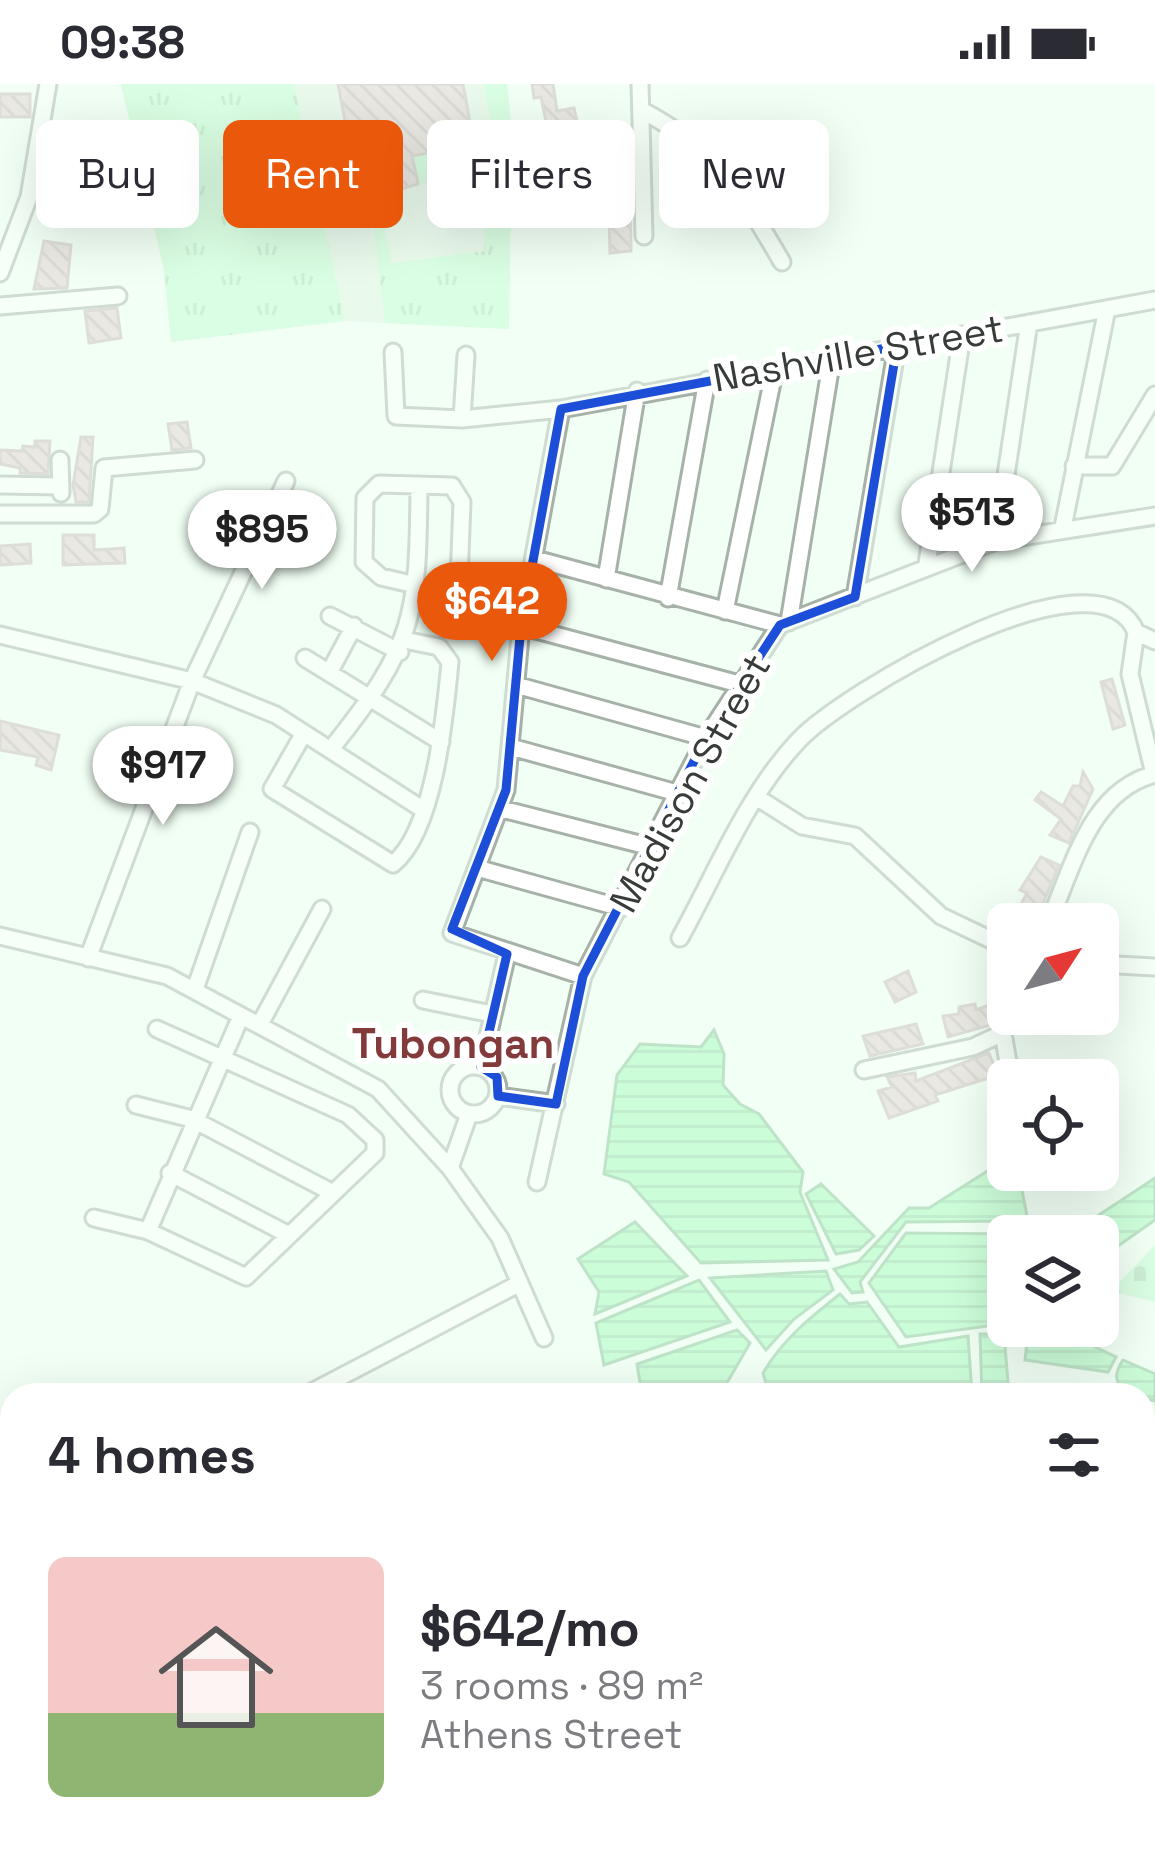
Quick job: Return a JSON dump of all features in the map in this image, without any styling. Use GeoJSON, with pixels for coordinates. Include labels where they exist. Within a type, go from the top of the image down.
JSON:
{"type":"FeatureCollection","features":[{"type":"Feature","properties":{"kind":"street"},"geometry":{"type":"LineString","coordinates":[[0,273],[29,196],[48,84]]}},
{"type":"Feature","properties":{"kind":"street"},"geometry":{"type":"LineString","coordinates":[[640,84],[644,236]]}},
{"type":"Feature","properties":{"kind":"street"},"geometry":{"type":"LineString","coordinates":[[643,111],[681,131],[723,167],[782,262]]}},
{"type":"Feature","properties":{"kind":"street"},"geometry":{"type":"LineString","coordinates":[[0,306],[118,296]]}},
{"type":"Feature","properties":{"kind":"street","name":"Nashville Street"},"geometry":{"type":"LineString","coordinates":[[393,352],[396,416],[462,419],[561,409],[637,391],[1155,300]]}},
{"type":"Feature","properties":{"kind":"street"},"geometry":{"type":"LineString","coordinates":[[1064,527],[1107,309]]}},
{"type":"Feature","properties":{"kind":"street"},"geometry":{"type":"LineString","coordinates":[[996,541],[1029,322]]}},
{"type":"Feature","properties":{"kind":"street"},"geometry":{"type":"LineString","coordinates":[[927,564],[962,334]]}},
{"type":"Feature","properties":{"kind":"street"},"geometry":{"type":"LineString","coordinates":[[855,597],[897,346]]}},
{"type":"Feature","properties":{"kind":"street"},"geometry":{"type":"LineString","coordinates":[[462,419],[466,355]]}},
{"type":"Feature","properties":{"kind":"street"},"geometry":{"type":"LineString","coordinates":[[535,559],[668,598],[784,623],[832,358]]}},
{"type":"Feature","properties":{"kind":"street"},"geometry":{"type":"LineString","coordinates":[[725,611],[775,368]]}},
{"type":"Feature","properties":{"kind":"street"},"geometry":{"type":"LineString","coordinates":[[668,598],[707,380]]}},
{"type":"Feature","properties":{"kind":"street"},"geometry":{"type":"LineString","coordinates":[[606,579],[637,391]]}},
{"type":"Feature","properties":{"kind":"street"},"geometry":{"type":"LineString","coordinates":[[1073,466],[1112,466],[1155,395]]}},
{"type":"Feature","properties":{"kind":"street"},"geometry":{"type":"LineString","coordinates":[[561,409],[521,626],[502,808],[452,929],[454,936],[583,976]]}},
{"type":"Feature","properties":{"kind":"street"},"geometry":{"type":"LineString","coordinates":[[0,485],[61,490],[60,460]]}},
{"type":"Feature","properties":{"kind":"street"},"geometry":{"type":"LineString","coordinates":[[0,514],[94,514],[100,508],[102,469],[195,460]]}},
{"type":"Feature","properties":{"kind":"street"},"geometry":{"type":"LineString","coordinates":[[88,958],[192,681],[286,481]]}},
{"type":"Feature","properties":{"kind":"street"},"geometry":{"type":"LineString","coordinates":[[379,484],[452,486],[462,502],[459,581],[443,595],[418,589],[371,572],[362,552],[370,491],[379,484]]}},
{"type":"Feature","properties":{"kind":"street"},"geometry":{"type":"LineString","coordinates":[[331,749],[372,697],[402,646],[418,589],[419,485]]}},
{"type":"Feature","properties":{"kind":"street","name":"Madison Street"},"geometry":{"type":"LineString","coordinates":[[537,1182],[583,976],[706,737],[784,623],[996,541],[1064,527],[1155,517]]}},
{"type":"Feature","properties":{"kind":"street"},"geometry":{"type":"LineString","coordinates":[[680,938],[772,770],[802,735],[861,693],[959,638],[1078,602],[1115,608],[1131,619],[1136,632],[1130,674],[1155,774],[1136,779],[1098,811],[1057,903]]}},
{"type":"Feature","properties":{"kind":"street"},"geometry":{"type":"LineString","coordinates":[[304,733],[274,778],[277,797],[386,863],[400,858],[422,808],[441,742],[449,662],[439,646],[402,646],[330,616]]}},
{"type":"Feature","properties":{"kind":"street"},"geometry":{"type":"LineString","coordinates":[[330,671],[354,626]]}},
{"type":"Feature","properties":{"kind":"street"},"geometry":{"type":"LineString","coordinates":[[521,626],[739,684]]}},
{"type":"Feature","properties":{"kind":"street"},"geometry":{"type":"LineString","coordinates":[[1136,632],[1155,641]]}},
{"type":"Feature","properties":{"kind":"street"},"geometry":{"type":"LineString","coordinates":[[0,635],[192,681],[276,715],[422,808]]}},
{"type":"Feature","properties":{"kind":"street"},"geometry":{"type":"LineString","coordinates":[[305,658],[441,742]]}},
{"type":"Feature","properties":{"kind":"street"},"geometry":{"type":"LineString","coordinates":[[516,685],[706,737]]}},
{"type":"Feature","properties":{"kind":"street"},"geometry":{"type":"LineString","coordinates":[[511,747],[677,793]]}},
{"type":"Feature","properties":{"kind":"street"},"geometry":{"type":"LineString","coordinates":[[758,798],[802,826],[855,836],[941,916],[987,938]]}},
{"type":"Feature","properties":{"kind":"street"},"geometry":{"type":"LineString","coordinates":[[502,808],[647,846]]}},
{"type":"Feature","properties":{"kind":"street"},"geometry":{"type":"LineString","coordinates":[[195,989],[250,832]]}},
{"type":"Feature","properties":{"kind":"street"},"geometry":{"type":"LineString","coordinates":[[477,868],[621,908]]}},
{"type":"Feature","properties":{"kind":"street"},"geometry":{"type":"LineString","coordinates":[[260,1024],[322,909]]}},
{"type":"Feature","properties":{"kind":"street"},"geometry":{"type":"LineString","coordinates":[[0,936],[131,966],[195,989],[378,1089],[449,1168],[500,1238],[544,1338]]}},
{"type":"Feature","properties":{"kind":"street"},"geometry":{"type":"LineString","coordinates":[[481,1067],[507,954]]}},
{"type":"Feature","properties":{"kind":"street"},"geometry":{"type":"LineString","coordinates":[[1119,965],[1155,968]]}},
{"type":"Feature","properties":{"kind":"street"},"geometry":{"type":"LineString","coordinates":[[423,1000],[492,1014]]}},
{"type":"Feature","properties":{"kind":"street"},"geometry":{"type":"LineString","coordinates":[[148,1231],[192,1119],[242,1016]]}},
{"type":"Feature","properties":{"kind":"street"},"geometry":{"type":"LineString","coordinates":[[94,1219],[148,1231],[246,1276],[375,1153],[375,1140],[348,1115],[157,1029]]}},
{"type":"Feature","properties":{"kind":"street"},"geometry":{"type":"LineString","coordinates":[[864,1070],[973,1047],[999,1035]]}},
{"type":"Feature","properties":{"kind":"street"},"geometry":{"type":"LineString","coordinates":[[468,1066],[481,1067],[498,1084],[498,1096],[481,1114],[469,1114],[451,1097],[451,1084],[468,1066]]}},
{"type":"Feature","properties":{"kind":"street"},"geometry":{"type":"LineString","coordinates":[[498,1096],[556,1104]]}},
{"type":"Feature","properties":{"kind":"street"},"geometry":{"type":"LineString","coordinates":[[136,1105],[192,1119],[333,1193]]}},
{"type":"Feature","properties":{"kind":"street"},"geometry":{"type":"LineString","coordinates":[[449,1168],[469,1114]]}},
{"type":"Feature","properties":{"kind":"street"},"geometry":{"type":"LineString","coordinates":[[170,1173],[289,1235]]}},
{"type":"Feature","properties":{"kind":"street"},"geometry":{"type":"LineString","coordinates":[[329,1383],[520,1283]]}},
{"type":"Feature","properties":{"kind":"highlighted area"},"geometry":{"type":"Polygon","coordinates":[[[897,346],[855,597],[780,625],[706,738],[583,976],[556,1104],[498,1096],[497,1077],[481,1067],[507,954],[452,929],[506,790],[521,626],[561,409],[897,346]]]}},
{"type":"Feature","properties":{"kind":"shaded area"},"geometry":{"type":"Polygon","coordinates":[[[121,84],[507,84],[511,120],[427,120],[427,228],[511,228],[509,329],[345,321],[171,342],[154,228],[199,228],[199,120],[129,120],[121,84]]]}},
{"type":"Feature","properties":{"kind":"shaded area"},"geometry":{"type":"Polygon","coordinates":[[[714,1030],[724,1054],[723,1085],[740,1104],[759,1114],[803,1172],[800,1192],[828,1260],[701,1263],[629,1182],[604,1174],[617,1075],[640,1044],[701,1047],[714,1030]]]}},
{"type":"Feature","properties":{"kind":"shaded area"},"geometry":{"type":"Polygon","coordinates":[[[987,1171],[987,1191],[1022,1191],[1027,1215],[987,1215],[987,1221],[906,1222],[860,1282],[863,1292],[852,1293],[834,1269],[858,1262],[909,1208],[929,1208],[987,1171]]]}},
{"type":"Feature","properties":{"kind":"shaded area"},"geometry":{"type":"Polygon","coordinates":[[[1155,1178],[1155,1220],[1119,1245],[1119,1215],[1099,1215],[1155,1178]]]}},
{"type":"Feature","properties":{"kind":"shaded area"},"geometry":{"type":"Polygon","coordinates":[[[821,1184],[874,1236],[859,1250],[836,1254],[806,1194],[821,1184]]]}},
{"type":"Feature","properties":{"kind":"shaded area"},"geometry":{"type":"Polygon","coordinates":[[[635,1222],[687,1276],[595,1314],[599,1292],[578,1259],[635,1222]]]}},
{"type":"Feature","properties":{"kind":"shaded area"},"geometry":{"type":"Polygon","coordinates":[[[906,1233],[987,1234],[987,1326],[906,1337],[869,1283],[906,1233]]]}},
{"type":"Feature","properties":{"kind":"shaded area"},"geometry":{"type":"Polygon","coordinates":[[[826,1271],[833,1290],[794,1319],[766,1350],[710,1278],[826,1271]]]}},
{"type":"Feature","properties":{"kind":"shaded area"},"geometry":{"type":"Polygon","coordinates":[[[699,1280],[730,1322],[604,1365],[596,1323],[699,1280]]]}},
{"type":"Feature","properties":{"kind":"shaded area"},"geometry":{"type":"Polygon","coordinates":[[[840,1294],[849,1304],[867,1302],[899,1347],[968,1336],[971,1383],[766,1383],[763,1373],[798,1330],[840,1294]]]}},
{"type":"Feature","properties":{"kind":"shaded area"},"geometry":{"type":"Polygon","coordinates":[[[737,1330],[750,1343],[727,1383],[640,1383],[637,1364],[737,1330]]]}},
{"type":"Feature","properties":{"kind":"shaded area"},"geometry":{"type":"Polygon","coordinates":[[[980,1334],[987,1334],[987,1347],[1005,1347],[1008,1383],[982,1383],[980,1334]]]}},
{"type":"Feature","properties":{"kind":"shaded area"},"geometry":{"type":"Polygon","coordinates":[[[1027,1347],[1095,1347],[1116,1357],[1108,1372],[1025,1360],[1027,1347]]]}},
{"type":"Feature","properties":{"kind":"shaded area"},"geometry":{"type":"Polygon","coordinates":[[[1123,1360],[1155,1374],[1155,1383],[1119,1383],[1123,1360]]]}},
{"type":"Feature","properties":{"kind":"green space"},"geometry":{"type":"Polygon","coordinates":[[[121,84],[294,84],[302,120],[223,120],[223,228],[325,228],[345,321],[171,342],[154,228],[199,228],[199,120],[129,120],[121,84]]]}},
{"type":"Feature","properties":{"kind":"green space"},"geometry":{"type":"Polygon","coordinates":[[[484,84],[507,84],[511,120],[490,120],[484,84]]]}},
{"type":"Feature","properties":{"kind":"green space"},"geometry":{"type":"Polygon","coordinates":[[[427,153],[427,182],[418,184],[412,156],[427,153]]]}},
{"type":"Feature","properties":{"kind":"green space"},"geometry":{"type":"Polygon","coordinates":[[[374,228],[385,228],[391,263],[484,251],[485,228],[511,228],[509,329],[385,323],[374,228]]]}},
{"type":"Feature","properties":{"kind":"green space"},"geometry":{"type":"Polygon","coordinates":[[[1155,1245],[1155,1302],[1119,1293],[1119,1283],[1155,1245]]]}},
{"type":"Feature","properties":{"kind":"building"},"geometry":{"type":"Polygon","coordinates":[[[338,84],[463,84],[470,120],[427,120],[427,153],[412,156],[418,184],[403,188],[403,120],[345,120],[338,84]]]}},
{"type":"Feature","properties":{"kind":"building"},"geometry":{"type":"Polygon","coordinates":[[[532,84],[553,84],[557,111],[574,108],[577,120],[546,120],[541,97],[534,98],[532,84]]]}},
{"type":"Feature","properties":{"kind":"building"},"geometry":{"type":"Polygon","coordinates":[[[0,94],[30,94],[30,117],[0,117],[0,94]]]}},
{"type":"Feature","properties":{"kind":"building"},"geometry":{"type":"Polygon","coordinates":[[[609,228],[631,228],[631,251],[610,253],[609,228]]]}},
{"type":"Feature","properties":{"kind":"building"},"geometry":{"type":"Polygon","coordinates":[[[44,241],[71,245],[67,288],[34,289],[44,241]]]}},
{"type":"Feature","properties":{"kind":"building"},"geometry":{"type":"Polygon","coordinates":[[[117,308],[121,338],[89,343],[85,311],[117,308]]]}},
{"type":"Feature","properties":{"kind":"building"},"geometry":{"type":"Polygon","coordinates":[[[187,422],[191,448],[172,450],[168,424],[187,422]]]}},
{"type":"Feature","properties":{"kind":"building"},"geometry":{"type":"Polygon","coordinates":[[[81,437],[93,437],[89,502],[76,502],[73,485],[81,437]]]}},
{"type":"Feature","properties":{"kind":"building"},"geometry":{"type":"Polygon","coordinates":[[[35,441],[50,441],[48,474],[20,473],[20,468],[0,464],[0,450],[22,451],[23,446],[35,447],[35,441]]]}},
{"type":"Feature","properties":{"kind":"building"},"geometry":{"type":"Polygon","coordinates":[[[63,535],[94,535],[94,550],[124,548],[125,563],[63,565],[63,535]]]}},
{"type":"Feature","properties":{"kind":"building"},"geometry":{"type":"Polygon","coordinates":[[[30,544],[31,563],[0,565],[0,546],[30,544]]]}},
{"type":"Feature","properties":{"kind":"building"},"geometry":{"type":"Polygon","coordinates":[[[1112,679],[1125,725],[1113,729],[1101,682],[1112,679]]]}},
{"type":"Feature","properties":{"kind":"building"},"geometry":{"type":"Polygon","coordinates":[[[0,721],[59,735],[51,770],[36,765],[38,757],[0,750],[0,721]]]}},
{"type":"Feature","properties":{"kind":"building"},"geometry":{"type":"Polygon","coordinates":[[[1083,772],[1093,789],[1069,843],[1050,835],[1061,819],[1035,800],[1041,792],[1063,806],[1073,786],[1080,786],[1083,772]]]}},
{"type":"Feature","properties":{"kind":"building"},"geometry":{"type":"Polygon","coordinates":[[[1041,857],[1059,865],[1043,903],[1022,903],[1027,893],[1020,890],[1041,857]]]}},
{"type":"Feature","properties":{"kind":"building"},"geometry":{"type":"Polygon","coordinates":[[[908,971],[916,992],[895,1002],[885,982],[908,971]]]}},
{"type":"Feature","properties":{"kind":"building"},"geometry":{"type":"Polygon","coordinates":[[[975,1004],[976,1010],[987,1006],[987,1026],[948,1037],[943,1016],[959,1014],[959,1007],[975,1004]]]}},
{"type":"Feature","properties":{"kind":"building"},"geometry":{"type":"Polygon","coordinates":[[[916,1024],[923,1044],[870,1056],[863,1036],[916,1024]]]}},
{"type":"Feature","properties":{"kind":"building"},"geometry":{"type":"Polygon","coordinates":[[[989,1053],[991,1059],[987,1059],[987,1078],[935,1095],[938,1101],[889,1118],[878,1091],[892,1087],[887,1077],[915,1073],[916,1081],[989,1053]]]}},
{"type":"Feature","properties":{"kind":"district","name":"Tubongan"},"geometry":{"type":"Point","coordinates":[453,1043]}}]}
